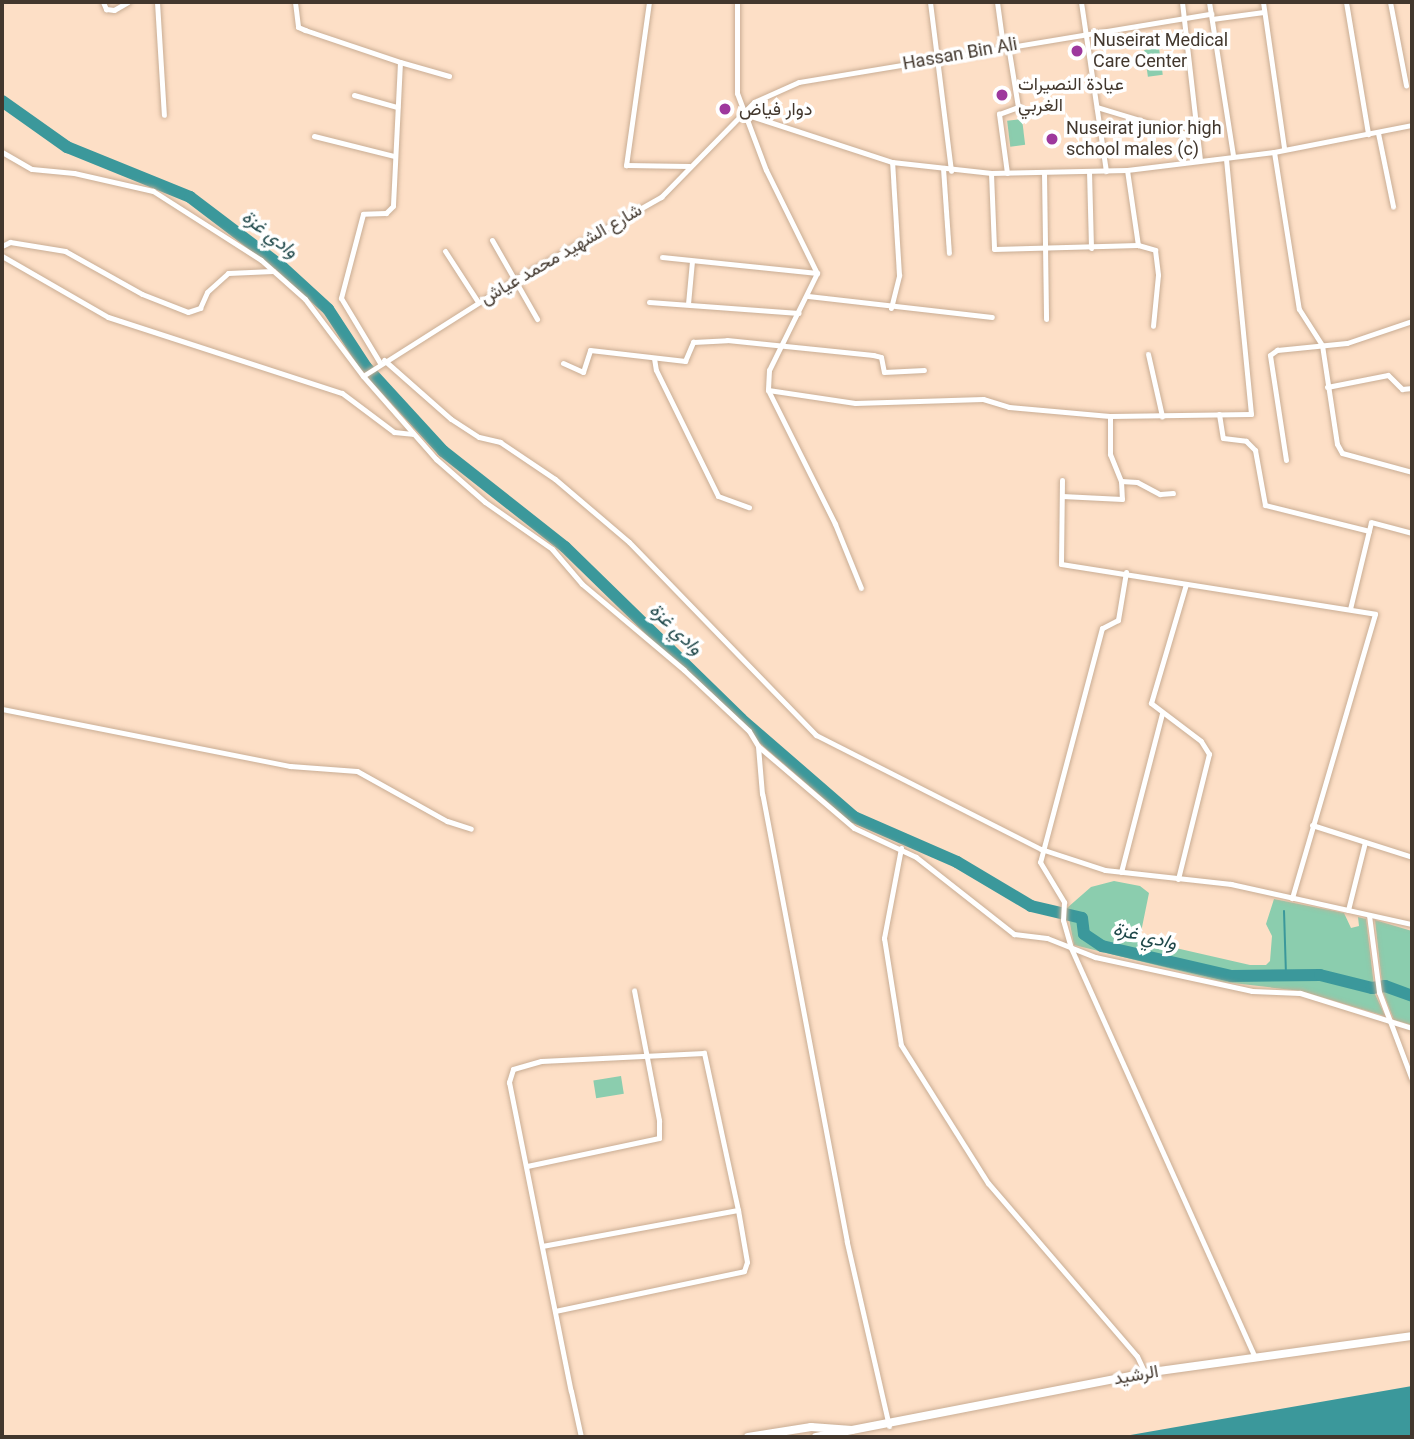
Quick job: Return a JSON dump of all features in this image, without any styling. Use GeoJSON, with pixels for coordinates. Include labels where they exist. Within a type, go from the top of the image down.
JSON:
{"type":"FeatureCollection","features":[{"type":"Feature","properties":{"kind":"main road","name":"الرشيد"},"geometry":{"type":"LineString","coordinates":[[816,1437],[888,1426],[1145,1373],[1412,1336]]}},
{"type":"Feature","properties":{"kind":"main road","name":"الرشيد"},"geometry":{"type":"LineString","coordinates":[[748,1437],[811,1427],[862,1431]]}},
{"type":"Feature","properties":{"kind":"street"},"geometry":{"type":"LineString","coordinates":[[103,2],[106,9],[114,10],[128,2]]}},
{"type":"Feature","properties":{"kind":"street"},"geometry":{"type":"LineString","coordinates":[[157,2],[164,114]]}},
{"type":"Feature","properties":{"kind":"street"},"geometry":{"type":"LineString","coordinates":[[295,2],[298,26],[304,30],[449,76]]}},
{"type":"Feature","properties":{"kind":"street"},"geometry":{"type":"LineString","coordinates":[[649,2],[625,165],[689,166]]}},
{"type":"Feature","properties":{"kind":"street"},"geometry":{"type":"LineString","coordinates":[[737,2],[737,93],[817,273],[808,296],[769,370],[768,390],[835,524],[861,589]]}},
{"type":"Feature","properties":{"kind":"street"},"geometry":{"type":"LineString","coordinates":[[930,2],[951,171]]}},
{"type":"Feature","properties":{"kind":"street"},"geometry":{"type":"LineString","coordinates":[[997,2],[1018,107],[999,114],[1007,173]]}},
{"type":"Feature","properties":{"kind":"street"},"geometry":{"type":"LineString","coordinates":[[1081,2],[1106,171]]}},
{"type":"Feature","properties":{"kind":"street"},"geometry":{"type":"LineString","coordinates":[[1182,2],[1200,160]]}},
{"type":"Feature","properties":{"kind":"street"},"geometry":{"type":"LineString","coordinates":[[1209,2],[1233,155]]}},
{"type":"Feature","properties":{"kind":"street"},"geometry":{"type":"LineString","coordinates":[[1263,2],[1284,148]]}},
{"type":"Feature","properties":{"kind":"street"},"geometry":{"type":"LineString","coordinates":[[1346,2],[1368,134]]}},
{"type":"Feature","properties":{"kind":"street"},"geometry":{"type":"LineString","coordinates":[[1390,2],[1406,85]]}},
{"type":"Feature","properties":{"kind":"street","name":"Hassan Bin Ali"},"geometry":{"type":"LineString","coordinates":[[745,114],[754,102],[799,82],[1184,18],[1264,12]]}},
{"type":"Feature","properties":{"kind":"street"},"geometry":{"type":"LineString","coordinates":[[400,62],[393,206],[386,213],[363,214],[341,298],[382,361],[451,419],[479,437],[500,442],[546,473],[629,542],[816,735],[1041,849],[1121,872],[1231,884],[1412,924]]}},
{"type":"Feature","properties":{"kind":"street"},"geometry":{"type":"LineString","coordinates":[[354,95],[397,107]]}},
{"type":"Feature","properties":{"kind":"street"},"geometry":{"type":"LineString","coordinates":[[1097,107],[1196,137]]}},
{"type":"Feature","properties":{"kind":"street"},"geometry":{"type":"LineString","coordinates":[[745,114],[892,162],[951,171],[992,173],[1126,170],[1274,152],[1412,125]]}},
{"type":"Feature","properties":{"kind":"street","name":"شارع الشهيد محمد عياش"},"geometry":{"type":"LineString","coordinates":[[365,374],[516,279],[660,197],[745,114]]}},
{"type":"Feature","properties":{"kind":"street"},"geometry":{"type":"LineString","coordinates":[[1378,133],[1393,206]]}},
{"type":"Feature","properties":{"kind":"street"},"geometry":{"type":"LineString","coordinates":[[314,136],[394,156]]}},
{"type":"Feature","properties":{"kind":"street"},"geometry":{"type":"LineString","coordinates":[[2,152],[32,169],[74,173],[153,191],[273,271],[305,299],[412,434],[485,502],[552,549],[582,584],[684,670],[748,731],[758,746],[854,828],[901,848],[1014,934],[1047,938],[1071,948],[1252,991],[1300,993],[1412,1028]]}},
{"type":"Feature","properties":{"kind":"street"},"geometry":{"type":"LineString","coordinates":[[1274,152],[1299,309],[1322,345],[1327,387],[1342,453],[1412,472]]}},
{"type":"Feature","properties":{"kind":"street"},"geometry":{"type":"LineString","coordinates":[[768,390],[855,403],[983,400],[1009,407],[1110,416],[1251,414],[1226,158]]}},
{"type":"Feature","properties":{"kind":"street"},"geometry":{"type":"LineString","coordinates":[[891,308],[899,275],[892,162]]}},
{"type":"Feature","properties":{"kind":"street"},"geometry":{"type":"LineString","coordinates":[[943,168],[949,253]]}},
{"type":"Feature","properties":{"kind":"street"},"geometry":{"type":"LineString","coordinates":[[1126,170],[1138,245]]}},
{"type":"Feature","properties":{"kind":"street"},"geometry":{"type":"LineString","coordinates":[[1089,171],[1091,248]]}},
{"type":"Feature","properties":{"kind":"street"},"geometry":{"type":"LineString","coordinates":[[1044,172],[1046,320]]}},
{"type":"Feature","properties":{"kind":"street"},"geometry":{"type":"LineString","coordinates":[[992,173],[995,250],[1138,245],[1155,250],[1158,275],[1153,326]]}},
{"type":"Feature","properties":{"kind":"street"},"geometry":{"type":"LineString","coordinates":[[492,240],[537,319]]}},
{"type":"Feature","properties":{"kind":"street"},"geometry":{"type":"LineString","coordinates":[[2,246],[10,242],[65,251],[142,294],[188,312],[200,308],[207,292],[228,273],[273,271]]}},
{"type":"Feature","properties":{"kind":"street"},"geometry":{"type":"LineString","coordinates":[[445,251],[478,302]]}},
{"type":"Feature","properties":{"kind":"street"},"geometry":{"type":"LineString","coordinates":[[2,256],[108,317],[342,393],[394,432],[412,434]]}},
{"type":"Feature","properties":{"kind":"street"},"geometry":{"type":"LineString","coordinates":[[662,257],[817,273]]}},
{"type":"Feature","properties":{"kind":"street"},"geometry":{"type":"LineString","coordinates":[[688,304],[692,261]]}},
{"type":"Feature","properties":{"kind":"street"},"geometry":{"type":"LineString","coordinates":[[808,296],[891,308],[992,317]]}},
{"type":"Feature","properties":{"kind":"street"},"geometry":{"type":"LineString","coordinates":[[649,302],[799,313]]}},
{"type":"Feature","properties":{"kind":"street"},"geometry":{"type":"LineString","coordinates":[[1286,460],[1270,355],[1277,350],[1347,343],[1412,321]]}},
{"type":"Feature","properties":{"kind":"street"},"geometry":{"type":"LineString","coordinates":[[563,363],[583,372],[590,350],[685,361],[693,342],[699,340],[873,355],[881,357],[884,372],[924,370]]}},
{"type":"Feature","properties":{"kind":"street"},"geometry":{"type":"LineString","coordinates":[[1148,354],[1162,416]]}},
{"type":"Feature","properties":{"kind":"street"},"geometry":{"type":"LineString","coordinates":[[654,358],[656,370],[718,496],[749,508]]}},
{"type":"Feature","properties":{"kind":"street"},"geometry":{"type":"LineString","coordinates":[[1327,387],[1388,375],[1402,389],[1412,387]]}},
{"type":"Feature","properties":{"kind":"street"},"geometry":{"type":"LineString","coordinates":[[1219,414],[1223,438],[1246,441],[1255,450],[1265,505],[1369,531]]}},
{"type":"Feature","properties":{"kind":"street"},"geometry":{"type":"LineString","coordinates":[[1062,496],[1122,499],[1121,481],[1110,454],[1110,416]]}},
{"type":"Feature","properties":{"kind":"street"},"geometry":{"type":"LineString","coordinates":[[1062,480],[1061,564],[1126,572],[1375,614],[1292,898]]}},
{"type":"Feature","properties":{"kind":"street"},"geometry":{"type":"LineString","coordinates":[[1121,481],[1173,493]]}},
{"type":"Feature","properties":{"kind":"street"},"geometry":{"type":"LineString","coordinates":[[1350,609],[1371,522],[1412,533]]}},
{"type":"Feature","properties":{"kind":"street"},"geometry":{"type":"LineString","coordinates":[[1126,572],[1118,620],[1102,628],[1041,849],[1040,862],[1063,906],[1063,920],[1071,948],[1254,1356]]}},
{"type":"Feature","properties":{"kind":"street"},"geometry":{"type":"LineString","coordinates":[[1178,879],[1209,754],[1201,741],[1161,713],[1151,698],[1186,584]]}},
{"type":"Feature","properties":{"kind":"street"},"geometry":{"type":"LineString","coordinates":[[2,709],[290,766],[357,771],[447,821],[471,829]]}},
{"type":"Feature","properties":{"kind":"street"},"geometry":{"type":"LineString","coordinates":[[1121,872],[1161,713]]}},
{"type":"Feature","properties":{"kind":"street"},"geometry":{"type":"LineString","coordinates":[[758,746],[762,794],[847,1242],[888,1426]]}},
{"type":"Feature","properties":{"kind":"street"},"geometry":{"type":"LineString","coordinates":[[1312,825],[1412,857]]}},
{"type":"Feature","properties":{"kind":"street"},"geometry":{"type":"LineString","coordinates":[[1348,910],[1365,842]]}},
{"type":"Feature","properties":{"kind":"street"},"geometry":{"type":"LineString","coordinates":[[901,848],[884,938],[901,1045],[988,1183],[1137,1356],[1145,1373]]}},
{"type":"Feature","properties":{"kind":"street"},"geometry":{"type":"LineString","coordinates":[[1369,915],[1379,992],[1412,1080]]}},
{"type":"Feature","properties":{"kind":"street"},"geometry":{"type":"LineString","coordinates":[[527,1166],[659,1138],[659,1120],[634,990]]}},
{"type":"Feature","properties":{"kind":"street"},"geometry":{"type":"LineString","coordinates":[[555,1311],[739,1274],[747,1262],[704,1053],[541,1061],[513,1069],[509,1082],[578,1429],[581,1437]]}},
{"type":"Feature","properties":{"kind":"street"},"geometry":{"type":"LineString","coordinates":[[542,1246],[738,1210]]}},
{"type":"Feature","properties":{"kind":"street"},"geometry":{"type":"LineString","coordinates":[[576,1437],[578,1429]]}},
{"type":"Feature","properties":{"kind":"green space"},"geometry":{"type":"Polygon","coordinates":[[[1159,48],[1163,75],[1148,77],[1144,50],[1159,48]]]}},
{"type":"Feature","properties":{"kind":"green space"},"geometry":{"type":"Polygon","coordinates":[[[1022,119],[1025,145],[1010,147],[1007,121],[1022,119]]]}},
{"type":"Feature","properties":{"kind":"green space"},"geometry":{"type":"Polygon","coordinates":[[[1114,881],[1140,886],[1149,893],[1140,937],[1145,941],[1250,965],[1266,965],[1270,961],[1272,936],[1266,924],[1274,899],[1344,913],[1351,928],[1359,926],[1358,917],[1366,919],[1375,994],[1385,1016],[1301,991],[1224,982],[1074,945],[1067,908],[1091,887],[1114,881]]]}},
{"type":"Feature","properties":{"kind":"green space"},"geometry":{"type":"Polygon","coordinates":[[[1375,920],[1412,931],[1412,1025],[1394,1020],[1383,992],[1375,920]]]}},
{"type":"Feature","properties":{"kind":"green space"},"geometry":{"type":"Polygon","coordinates":[[[621,1076],[624,1094],[596,1098],[593,1080],[621,1076]]]}},
{"type":"Feature","properties":{"kind":"water"},"geometry":{"type":"Polygon","coordinates":[[[1412,1386],[1412,1437],[1119,1437],[1412,1386]]]}},
{"type":"Feature","properties":{"kind":"waterway","name":"وادي غزة"},"geometry":{"type":"LineString","coordinates":[[2,101],[67,147],[190,197],[281,266],[328,309],[366,367],[443,451],[565,547],[741,719],[854,817],[957,862],[1031,906],[1082,918],[1084,934],[1102,946],[1231,976],[1320,975],[1372,988],[1385,986],[1412,996]]}},
{"type":"Feature","properties":{"kind":"waterway"},"geometry":{"type":"LineString","coordinates":[[1284,911],[1286,976]]}},
{"type":"Feature","properties":{"kind":"place","name":"Nuseirat Medical Care Center"},"geometry":{"type":"Point","coordinates":[1077,51]}},
{"type":"Feature","properties":{"kind":"place","name":"عيادة النصيرات الغربي"},"geometry":{"type":"Point","coordinates":[1002,95]}},
{"type":"Feature","properties":{"kind":"place","name":"دوار فياض"},"geometry":{"type":"Point","coordinates":[725,109]}},
{"type":"Feature","properties":{"kind":"place","name":"Nuseirat junior high school males (c)"},"geometry":{"type":"Point","coordinates":[1052,139]}}]}
